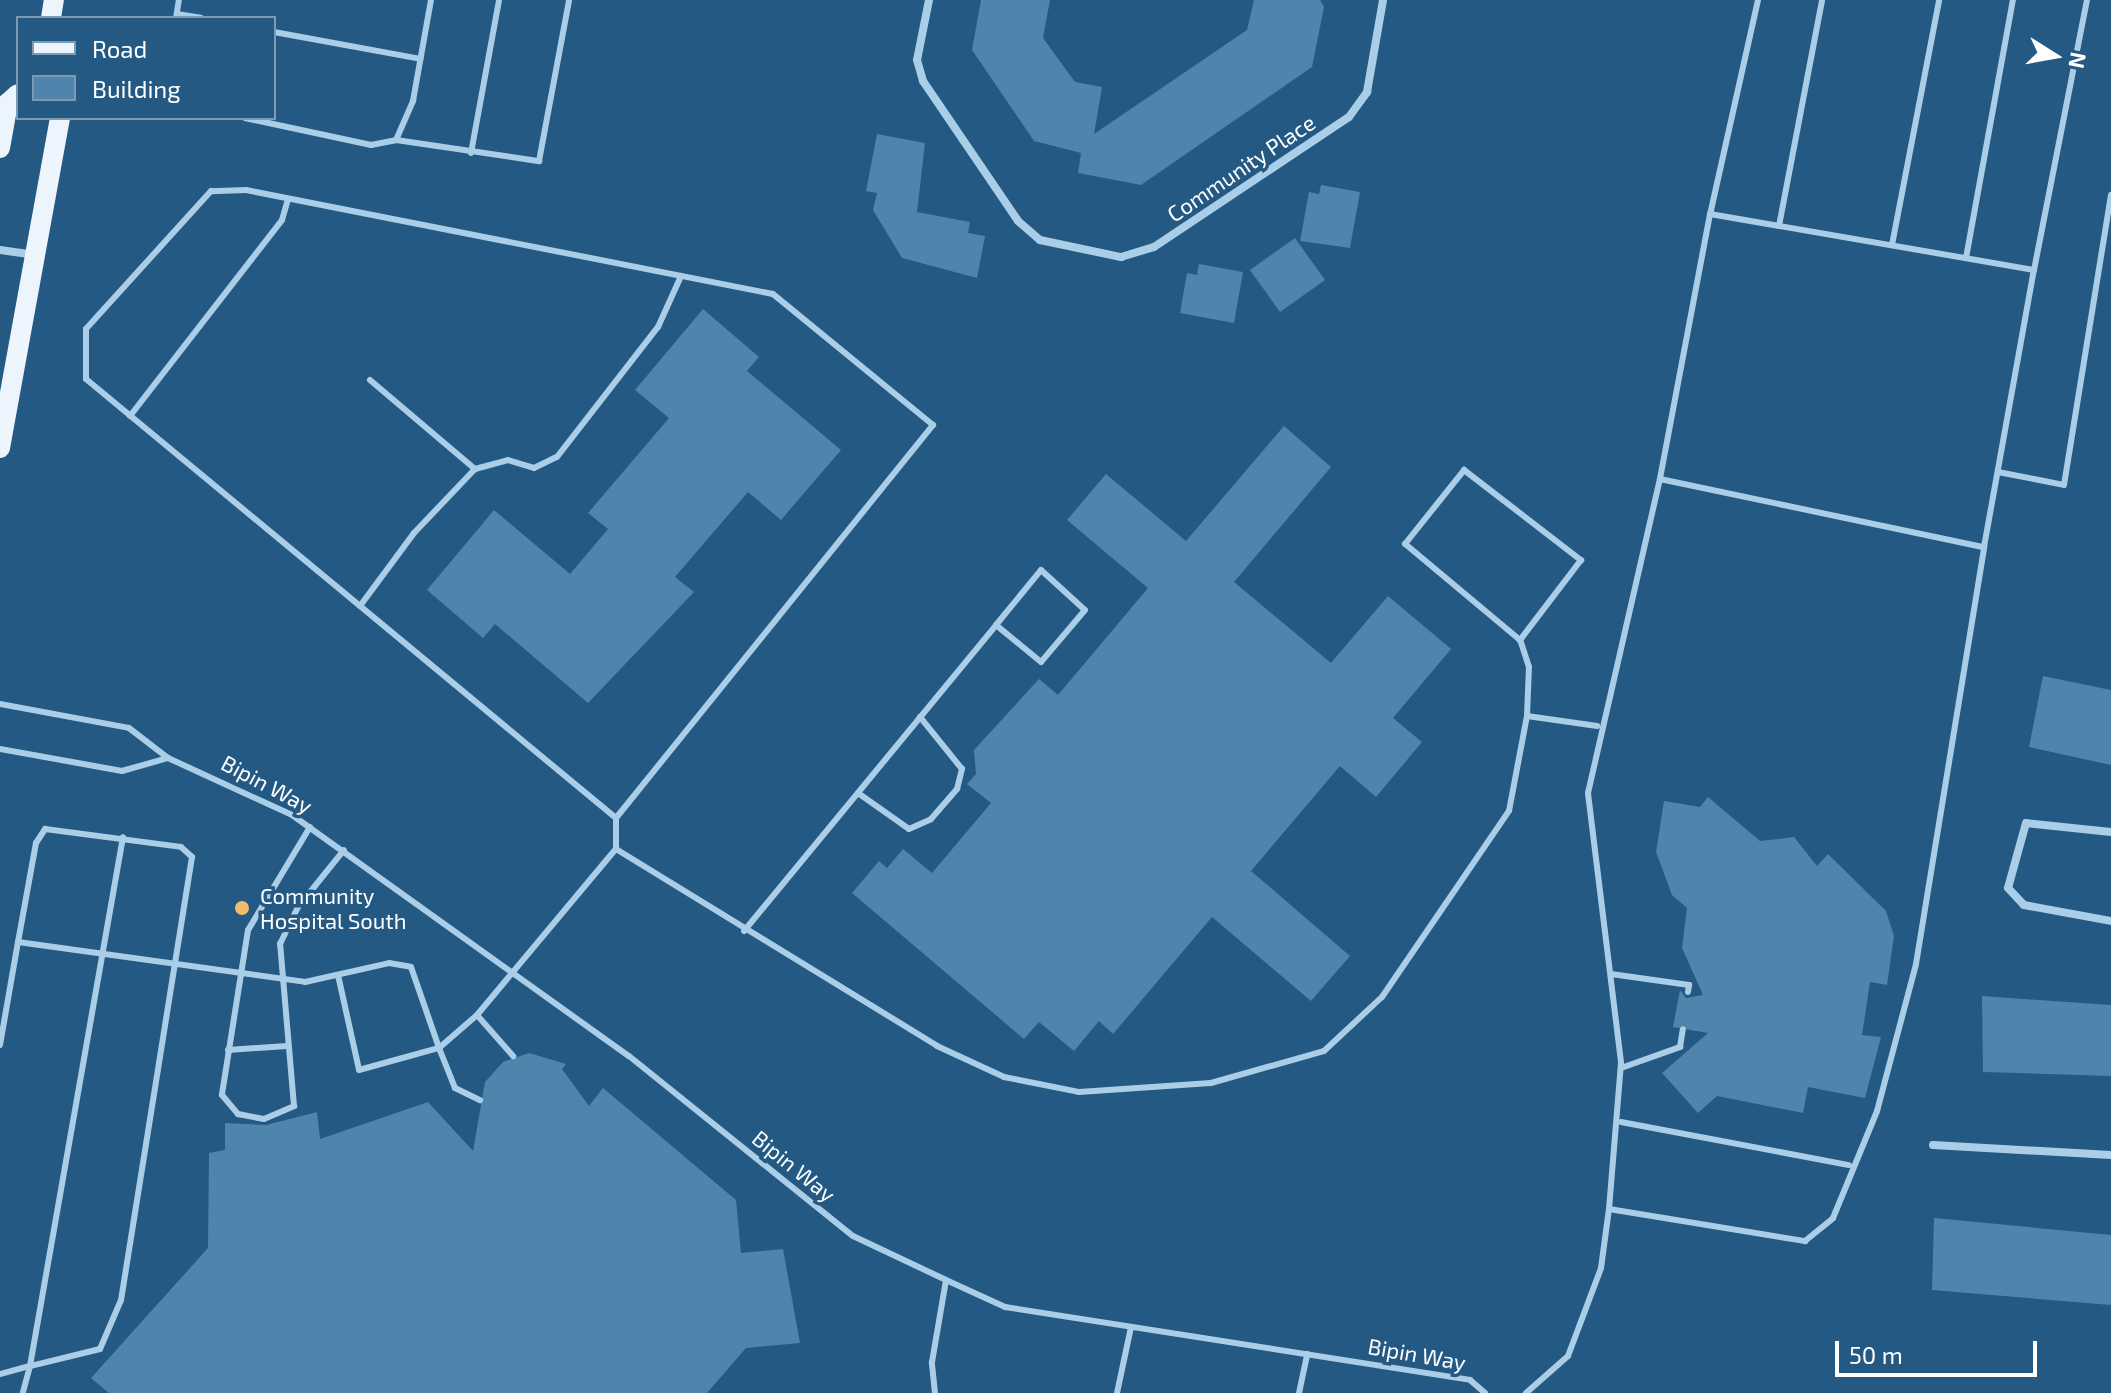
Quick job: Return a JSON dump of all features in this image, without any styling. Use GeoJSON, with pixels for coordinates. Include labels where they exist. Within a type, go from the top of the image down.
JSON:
{"type":"FeatureCollection","features":[{"type":"Feature","properties":{"kind":"main road"},"geometry":{"type":"LineString","coordinates":[[0,148],[8,103],[16,96]]}},
{"type":"Feature","properties":{"kind":"main road"},"geometry":{"type":"LineString","coordinates":[[0,448],[60,120]]}},
{"type":"Feature","properties":{"kind":"street","name":"Community Place"},"geometry":{"type":"LineString","coordinates":[[929,0],[917,60],[923,81],[1033,236],[1113,256],[1145,252],[1349,117],[1367,92],[1383,0]]}},
{"type":"Feature","properties":{"kind":"street"},"geometry":{"type":"LineString","coordinates":[[0,250],[35,255]]}},
{"type":"Feature","properties":{"kind":"street"},"geometry":{"type":"LineString","coordinates":[[2111,832],[2026,823],[2008,888],[2016,903],[2111,921]]}},
{"type":"Feature","properties":{"kind":"street"},"geometry":{"type":"LineString","coordinates":[[1933,1145],[2111,1155]]}},
{"type":"Feature","properties":{"kind":"lane"},"geometry":{"type":"LineString","coordinates":[[177,16],[179,0]]}},
{"type":"Feature","properties":{"kind":"lane"},"geometry":{"type":"LineString","coordinates":[[396,140],[421,59],[431,0]]}},
{"type":"Feature","properties":{"kind":"lane"},"geometry":{"type":"LineString","coordinates":[[471,153],[499,0]]}},
{"type":"Feature","properties":{"kind":"lane"},"geometry":{"type":"LineString","coordinates":[[254,120],[371,145],[396,140],[529,163],[544,155],[569,0]]}},
{"type":"Feature","properties":{"kind":"lane"},"geometry":{"type":"LineString","coordinates":[[1526,1393],[1568,1356],[1601,1268],[1621,1122],[1621,1068],[1588,793],[1597,726],[1660,479],[1710,214],[1758,0]]}},
{"type":"Feature","properties":{"kind":"lane"},"geometry":{"type":"LineString","coordinates":[[1779,226],[1822,0]]}},
{"type":"Feature","properties":{"kind":"lane"},"geometry":{"type":"LineString","coordinates":[[1892,245],[1939,0]]}},
{"type":"Feature","properties":{"kind":"lane"},"geometry":{"type":"LineString","coordinates":[[1966,258],[2013,0]]}},
{"type":"Feature","properties":{"kind":"lane"},"geometry":{"type":"LineString","coordinates":[[1609,1209],[1805,1241],[1833,1218],[1849,1165],[1877,1111],[1916,964],[1984,547],[2087,0]]}},
{"type":"Feature","properties":{"kind":"lane"},"geometry":{"type":"LineString","coordinates":[[276,32],[421,59]]}},
{"type":"Feature","properties":{"kind":"lane"},"geometry":{"type":"LineString","coordinates":[[338,975],[359,1070],[439,1048],[477,1015],[509,972],[616,849],[616,818],[933,425],[773,294],[288,199],[211,191],[86,329],[86,379],[616,818]]}},
{"type":"Feature","properties":{"kind":"lane"},"geometry":{"type":"LineString","coordinates":[[1998,472],[2064,485],[2111,195]]}},
{"type":"Feature","properties":{"kind":"lane"},"geometry":{"type":"LineString","coordinates":[[130,416],[282,220],[288,199]]}},
{"type":"Feature","properties":{"kind":"lane"},"geometry":{"type":"LineString","coordinates":[[1710,214],[2034,270]]}},
{"type":"Feature","properties":{"kind":"lane"},"geometry":{"type":"LineString","coordinates":[[360,606],[414,533],[475,469],[508,460],[534,468],[557,457],[658,327],[681,276]]}},
{"type":"Feature","properties":{"kind":"lane"},"geometry":{"type":"LineString","coordinates":[[370,380],[475,469]]}},
{"type":"Feature","properties":{"kind":"lane"},"geometry":{"type":"LineString","coordinates":[[616,849],[744,931],[937,1046],[1004,1077],[1079,1092],[1211,1083],[1274,1068],[1324,1051],[1390,986],[1509,811],[1527,716],[1529,667],[1520,640],[1405,544],[1464,470],[1581,560],[1520,640]]}},
{"type":"Feature","properties":{"kind":"lane"},"geometry":{"type":"LineString","coordinates":[[1660,479],[1984,547]]}},
{"type":"Feature","properties":{"kind":"lane"},"geometry":{"type":"LineString","coordinates":[[744,931],[1041,570],[1085,610],[1041,662],[996,625]]}},
{"type":"Feature","properties":{"kind":"lane","name":"Bipin Way"},"geometry":{"type":"LineString","coordinates":[[0,704],[129,728],[168,758],[310,827],[629,1056],[853,1236],[946,1280],[1005,1307],[1470,1380],[1485,1393]]}},
{"type":"Feature","properties":{"kind":"lane"},"geometry":{"type":"LineString","coordinates":[[1527,716],[1597,726]]}},
{"type":"Feature","properties":{"kind":"lane"},"geometry":{"type":"LineString","coordinates":[[858,793],[909,829],[931,819],[957,789],[962,769],[920,717]]}},
{"type":"Feature","properties":{"kind":"lane"},"geometry":{"type":"LineString","coordinates":[[0,749],[122,771],[168,758]]}},
{"type":"Feature","properties":{"kind":"lane"},"geometry":{"type":"LineString","coordinates":[[310,827],[248,930],[222,1095],[238,1114],[264,1119],[294,1106],[279,979],[280,944],[298,907],[344,850]]}},
{"type":"Feature","properties":{"kind":"lane"},"geometry":{"type":"LineString","coordinates":[[0,1045],[36,843],[45,829],[181,847],[192,857],[178,967],[121,1300],[100,1349],[0,1374]]}},
{"type":"Feature","properties":{"kind":"lane"},"geometry":{"type":"LineString","coordinates":[[23,1393],[123,837]]}},
{"type":"Feature","properties":{"kind":"lane"},"geometry":{"type":"LineString","coordinates":[[18,942],[279,979],[338,975],[389,963],[411,967],[455,1088],[480,1100]]}},
{"type":"Feature","properties":{"kind":"lane"},"geometry":{"type":"LineString","coordinates":[[1611,974],[1689,985],[1688,992]]}},
{"type":"Feature","properties":{"kind":"lane"},"geometry":{"type":"LineString","coordinates":[[477,1015],[513,1056]]}},
{"type":"Feature","properties":{"kind":"lane"},"geometry":{"type":"LineString","coordinates":[[1621,1068],[1680,1047],[1683,1029]]}},
{"type":"Feature","properties":{"kind":"lane"},"geometry":{"type":"LineString","coordinates":[[228,1050],[287,1046]]}},
{"type":"Feature","properties":{"kind":"lane"},"geometry":{"type":"LineString","coordinates":[[1621,1122],[1849,1165]]}},
{"type":"Feature","properties":{"kind":"lane"},"geometry":{"type":"LineString","coordinates":[[935,1393],[932,1362],[946,1280]]}},
{"type":"Feature","properties":{"kind":"lane"},"geometry":{"type":"LineString","coordinates":[[1117,1393],[1131,1327]]}},
{"type":"Feature","properties":{"kind":"lane"},"geometry":{"type":"LineString","coordinates":[[1299,1393],[1307,1354]]}},
{"type":"Feature","properties":{"kind":"building"},"geometry":{"type":"Polygon","coordinates":[[[981,0],[1050,0],[1043,38],[1075,82],[1102,87],[1094,134],[1247,30],[1254,0],[1320,0],[1324,7],[1312,67],[1141,185],[1078,173],[1081,153],[1034,141],[972,50],[981,0]]]}},
{"type":"Feature","properties":{"kind":"building"},"geometry":{"type":"Polygon","coordinates":[[[877,134],[925,143],[917,212],[970,222],[968,233],[985,236],[977,278],[902,258],[873,210],[877,193],[866,191],[877,134]]]}},
{"type":"Feature","properties":{"kind":"building"},"geometry":{"type":"Polygon","coordinates":[[[1321,185],[1360,192],[1350,248],[1300,241],[1309,192],[1319,194],[1321,185]]]}},
{"type":"Feature","properties":{"kind":"building"},"geometry":{"type":"Polygon","coordinates":[[[1295,238],[1325,280],[1280,312],[1250,270],[1295,238]]]}},
{"type":"Feature","properties":{"kind":"building"},"geometry":{"type":"Polygon","coordinates":[[[1199,264],[1243,272],[1234,323],[1180,313],[1187,273],[1197,275],[1199,264]]]}},
{"type":"Feature","properties":{"kind":"building"},"geometry":{"type":"Polygon","coordinates":[[[703,309],[759,357],[747,371],[841,450],[781,520],[748,492],[675,577],[694,592],[588,703],[495,624],[483,638],[427,590],[494,510],[570,574],[608,529],[588,513],[669,418],[635,390],[703,309]]]}},
{"type":"Feature","properties":{"kind":"building"},"geometry":{"type":"Polygon","coordinates":[[[1284,426],[1331,467],[1234,582],[1331,663],[1388,596],[1451,649],[1393,718],[1422,742],[1376,797],[1340,766],[1251,871],[1350,956],[1311,1001],[1212,917],[1113,1034],[1099,1021],[1074,1051],[1039,1022],[1024,1039],[852,893],[879,861],[887,868],[903,849],[932,873],[991,803],[967,784],[976,774],[974,750],[1039,679],[1058,695],[1148,588],[1067,520],[1106,474],[1186,541],[1284,426]]]}},
{"type":"Feature","properties":{"kind":"building"},"geometry":{"type":"Polygon","coordinates":[[[2043,676],[2111,690],[2111,765],[2029,747],[2043,676]]]}},
{"type":"Feature","properties":{"kind":"building"},"geometry":{"type":"Polygon","coordinates":[[[1708,797],[1760,841],[1794,837],[1817,866],[1828,854],[1886,911],[1894,936],[1887,985],[1870,982],[1862,1035],[1881,1037],[1865,1098],[1808,1087],[1803,1113],[1717,1096],[1698,1113],[1662,1073],[1708,1033],[1673,1027],[1680,990],[1686,998],[1703,995],[1682,948],[1687,908],[1672,895],[1656,852],[1664,801],[1700,807],[1708,797]]]}},
{"type":"Feature","properties":{"kind":"building"},"geometry":{"type":"Polygon","coordinates":[[[1982,996],[2111,1005],[2111,1076],[1983,1072],[1982,996]]]}},
{"type":"Feature","properties":{"kind":"building"},"geometry":{"type":"Polygon","coordinates":[[[529,1053],[566,1064],[562,1069],[589,1106],[603,1088],[736,1200],[741,1253],[783,1249],[800,1343],[746,1348],[707,1393],[109,1393],[91,1378],[208,1248],[209,1153],[225,1150],[225,1123],[266,1125],[317,1112],[320,1139],[428,1102],[473,1151],[485,1082],[503,1062],[529,1053]]]}},
{"type":"Feature","properties":{"kind":"building"},"geometry":{"type":"Polygon","coordinates":[[[1934,1218],[2111,1235],[2111,1305],[1932,1290],[1934,1218]]]}},
{"type":"Feature","properties":{"kind":"place","name":"Community Hospital South"},"geometry":{"type":"Point","coordinates":[242,908]}}]}
